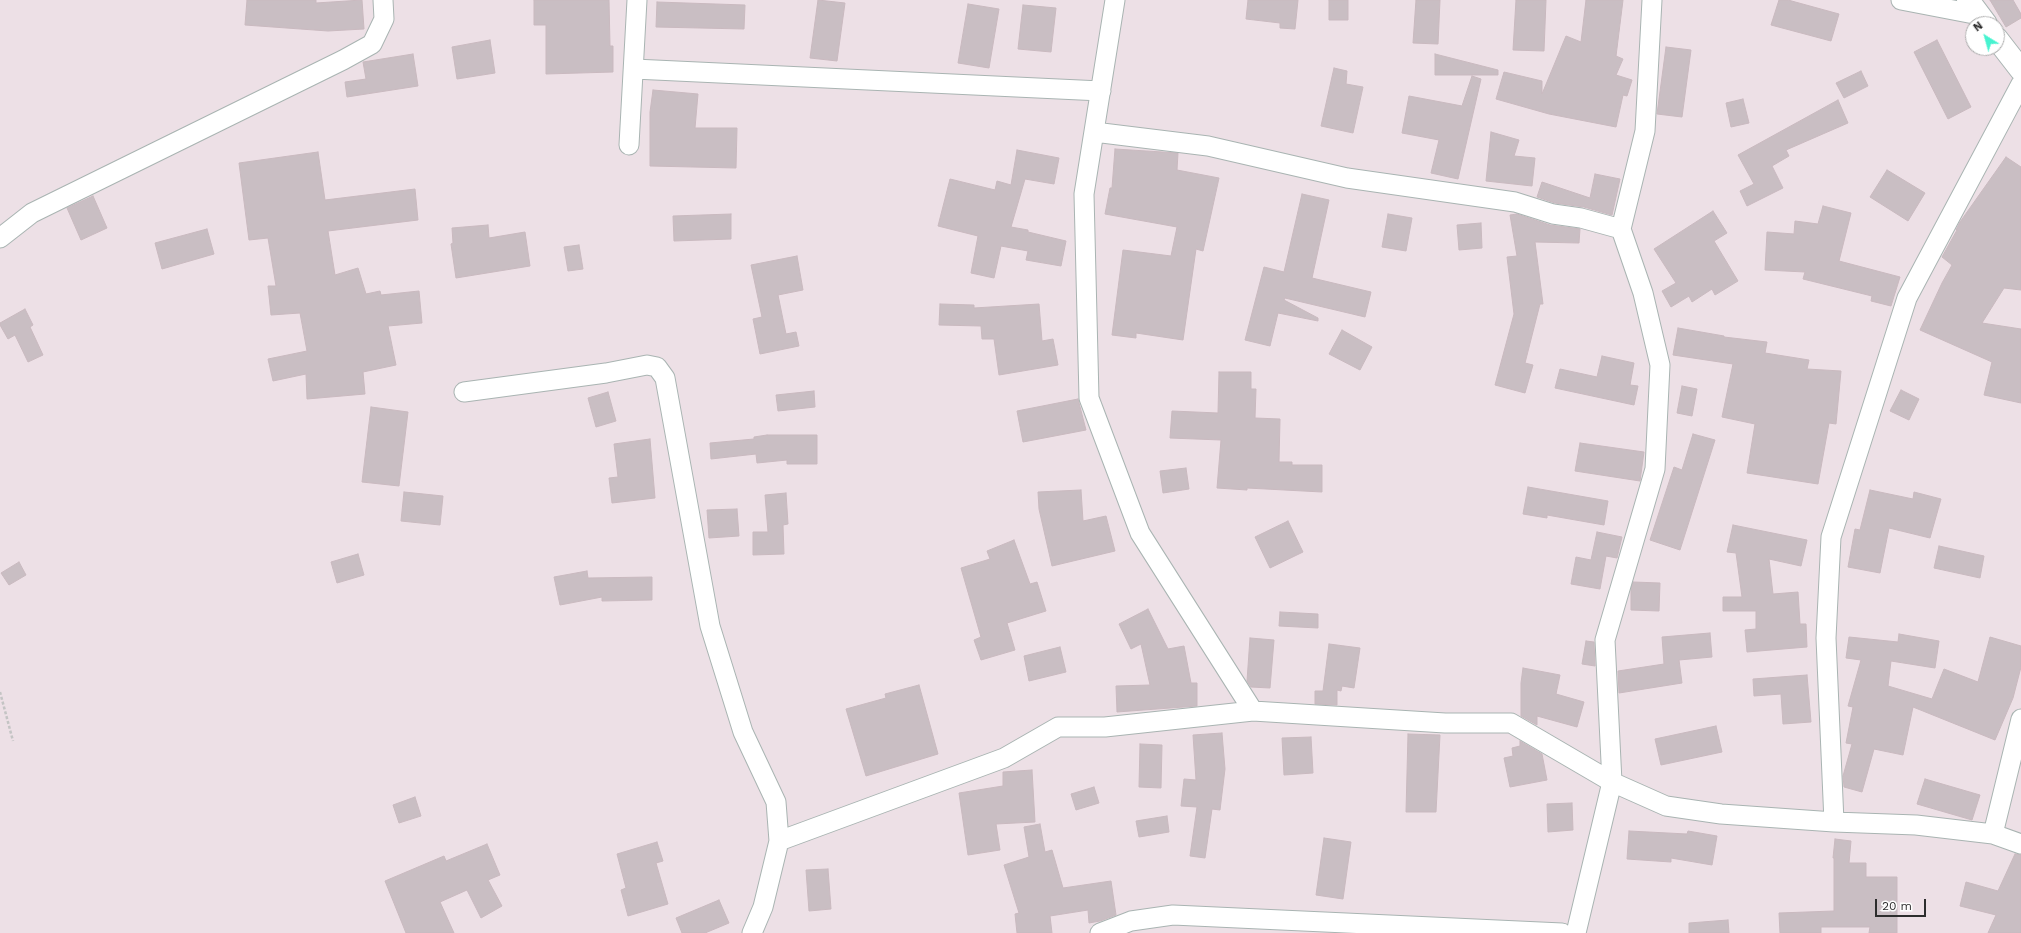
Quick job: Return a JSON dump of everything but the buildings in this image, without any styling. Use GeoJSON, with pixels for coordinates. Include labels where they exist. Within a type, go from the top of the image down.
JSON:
{"type":"FeatureCollection","features":[{"type":"Feature","properties":{"kind":"street"},"geometry":{"type":"LineString","coordinates":[[0,238],[32,213],[343,60],[372,44],[384,20],[383,0]]}},
{"type":"Feature","properties":{"kind":"street"},"geometry":{"type":"LineString","coordinates":[[629,145],[637,0]]}},
{"type":"Feature","properties":{"kind":"street"},"geometry":{"type":"LineString","coordinates":[[1115,0],[1084,194],[1089,398],[1140,533],[1253,711]]}},
{"type":"Feature","properties":{"kind":"street"},"geometry":{"type":"LineString","coordinates":[[1576,933],[1612,782],[1605,640],[1655,469],[1660,365],[1643,293],[1621,229],[1645,131],[1652,0]]}},
{"type":"Feature","properties":{"kind":"street"},"geometry":{"type":"LineString","coordinates":[[1901,0],[1978,13]]}},
{"type":"Feature","properties":{"kind":"street"},"geometry":{"type":"LineString","coordinates":[[2005,49],[2021,70]]}},
{"type":"Feature","properties":{"kind":"street"},"geometry":{"type":"LineString","coordinates":[[634,69],[1100,91]]}},
{"type":"Feature","properties":{"kind":"street"},"geometry":{"type":"LineString","coordinates":[[1834,822],[1826,638],[1831,537],[1907,298],[2021,84]]}},
{"type":"Feature","properties":{"kind":"street"},"geometry":{"type":"LineString","coordinates":[[1094,132],[1208,146],[1347,178],[1515,202],[1553,214],[1582,218],[1621,229]]}},
{"type":"Feature","properties":{"kind":"street"},"geometry":{"type":"LineString","coordinates":[[464,392],[606,373],[647,365],[657,368],[665,378],[710,626],[743,732],[776,802],[779,841],[763,907],[752,933]]}},
{"type":"Feature","properties":{"kind":"street"},"geometry":{"type":"LineString","coordinates":[[779,841],[1004,758],[1058,727],[1105,727],[1253,711],[1445,723],[1511,724],[1612,782],[1666,806],[1721,814],[1834,822],[1916,825],[1993,834],[2021,844]]}},
{"type":"Feature","properties":{"kind":"street"},"geometry":{"type":"LineString","coordinates":[[1993,834],[2021,719]]}},
{"type":"Feature","properties":{"kind":"street"},"geometry":{"type":"LineString","coordinates":[[1100,933],[1131,921],[1173,915],[1562,933]]}},
{"type":"Feature","properties":{"kind":"path"},"geometry":{"type":"LineString","coordinates":[[0,692],[13,741]]}}]}
